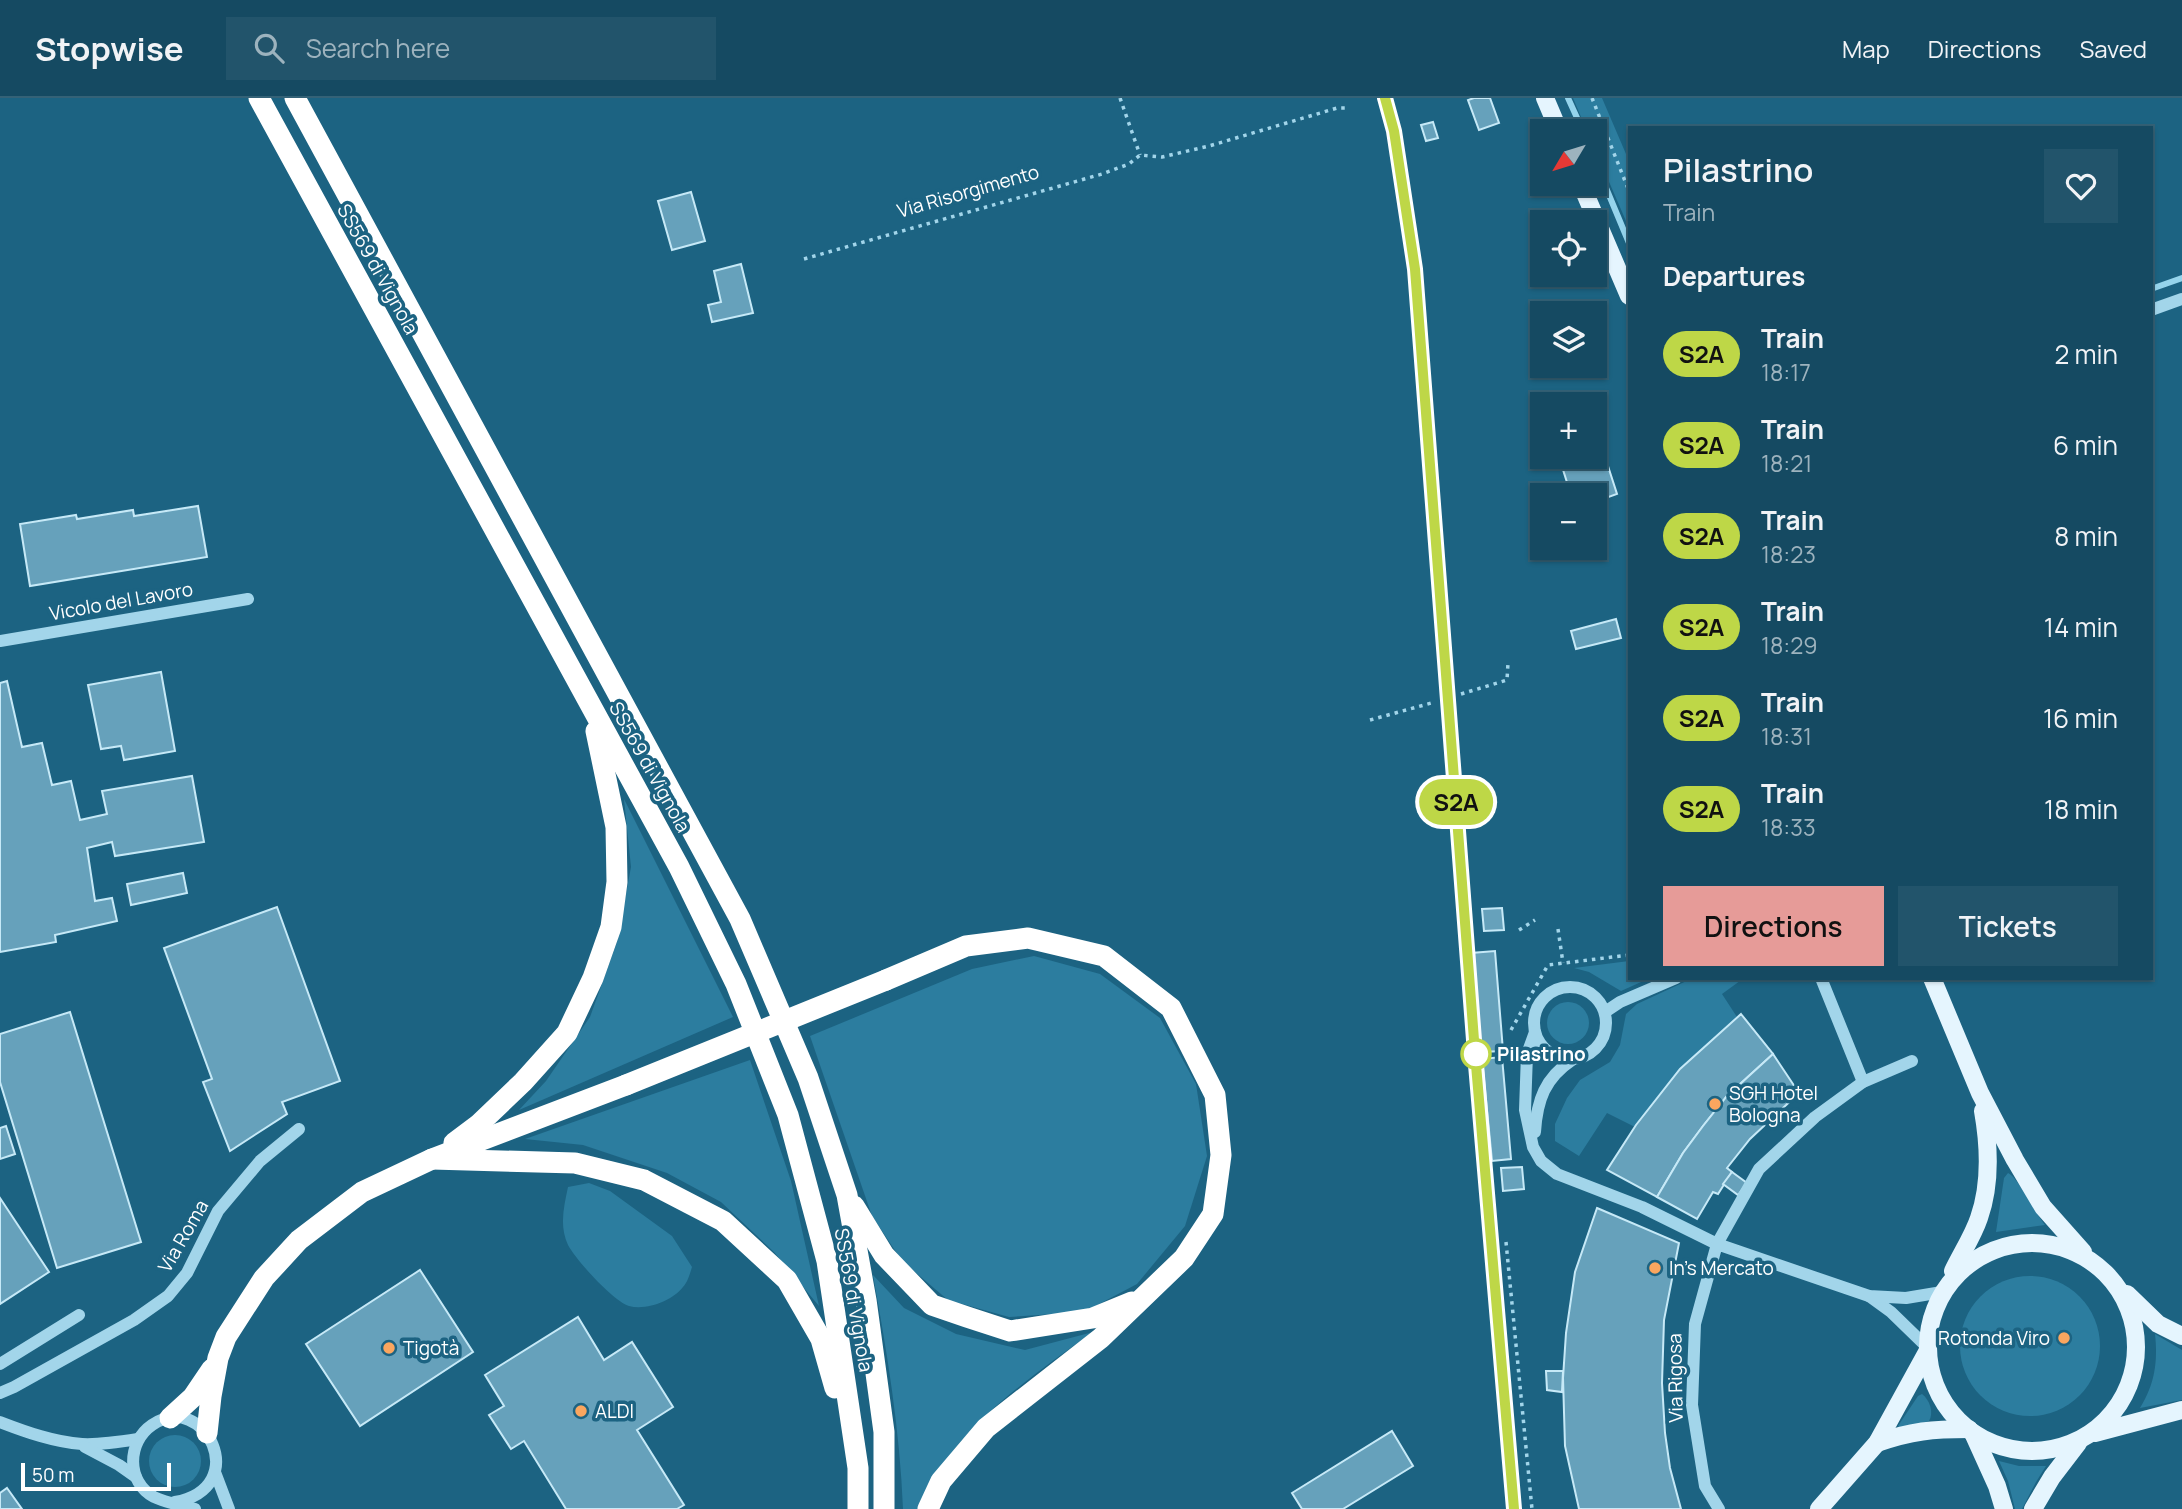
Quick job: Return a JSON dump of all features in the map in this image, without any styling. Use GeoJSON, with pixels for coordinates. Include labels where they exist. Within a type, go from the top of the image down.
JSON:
{"type":"FeatureCollection","features":[{"type":"Feature","properties":{"kind":"highway","name":"SS569 di Vignola"},"geometry":{"type":"LineString","coordinates":[[259,98],[679,867],[736,984],[788,1115],[827,1261],[858,1468],[858,1509]]}},
{"type":"Feature","properties":{"kind":"highway","name":"SS569 di Vignola"},"geometry":{"type":"LineString","coordinates":[[295,98],[740,919],[808,1078],[847,1195],[866,1300],[884,1433],[884,1509]]}},
{"type":"Feature","properties":{"kind":"highway"},"geometry":{"type":"LineString","coordinates":[[432,1160],[487,1116],[523,1082],[567,1033],[593,978],[611,927],[617,882],[616,827],[589,702]]}},
{"type":"Feature","properties":{"kind":"highway"},"geometry":{"type":"LineString","coordinates":[[207,1433],[218,1358],[226,1338],[246,1304],[264,1278],[299,1240],[362,1192],[432,1160],[626,1086],[966,946],[1028,938],[1104,956],[1171,1008],[1215,1094],[1221,1155],[1213,1214],[1184,1258],[1101,1338],[986,1428],[941,1481],[928,1509]]}},
{"type":"Feature","properties":{"kind":"highway"},"geometry":{"type":"LineString","coordinates":[[432,1160],[575,1163],[644,1180],[723,1221],[787,1280],[821,1339],[858,1468]]}},
{"type":"Feature","properties":{"kind":"highway"},"geometry":{"type":"LineString","coordinates":[[847,1195],[884,1255],[932,1305],[1010,1331],[1093,1318],[1144,1297]]}},
{"type":"Feature","properties":{"kind":"highway"},"geometry":{"type":"LineString","coordinates":[[170,1418],[193,1396],[218,1358]]}},
{"type":"Feature","properties":{"kind":"main road"},"geometry":{"type":"LineString","coordinates":[[1545,98],[1554,119]]}},
{"type":"Feature","properties":{"kind":"main road"},"geometry":{"type":"LineString","coordinates":[[1586,196],[1628,294]]}},
{"type":"Feature","properties":{"kind":"main road"},"geometry":{"type":"LineString","coordinates":[[1933,980],[1980,1093],[2043,1207],[2087,1257],[2158,1324],[2182,1336]]}},
{"type":"Feature","properties":{"kind":"main road"},"geometry":{"type":"LineString","coordinates":[[1980,1093],[1987,1132],[1986,1188],[1979,1218],[1931,1318],[1927,1349],[1934,1383],[1950,1412],[1971,1431],[2002,1447],[2032,1452],[2182,1410]]}},
{"type":"Feature","properties":{"kind":"main road"},"geometry":{"type":"LineString","coordinates":[[1944,1290],[1967,1264],[1995,1248],[2026,1241],[2058,1245],[2087,1257]]}},
{"type":"Feature","properties":{"kind":"main road"},"geometry":{"type":"LineString","coordinates":[[2033,1509],[2052,1477],[2085,1438],[2112,1415],[2128,1390],[2136,1363],[2137,1335],[2129,1307],[2115,1282]]}},
{"type":"Feature","properties":{"kind":"main road"},"geometry":{"type":"LineString","coordinates":[[1819,1509],[1877,1443],[1927,1349]]}},
{"type":"Feature","properties":{"kind":"main road"},"geometry":{"type":"LineString","coordinates":[[1877,1443],[1906,1433],[1936,1429],[1971,1431]]}},
{"type":"Feature","properties":{"kind":"main road"},"geometry":{"type":"LineString","coordinates":[[1971,1431],[1997,1486],[2004,1509]]}},
{"type":"Feature","properties":{"kind":"street"},"geometry":{"type":"LineString","coordinates":[[2153,309],[2182,299]]}},
{"type":"Feature","properties":{"kind":"street","name":"Vicolo del Lavoro"},"geometry":{"type":"LineString","coordinates":[[0,641],[248,599]]}},
{"type":"Feature","properties":{"kind":"street"},"geometry":{"type":"LineString","coordinates":[[1605,1012],[1620,1002],[1671,980]]}},
{"type":"Feature","properties":{"kind":"street"},"geometry":{"type":"LineString","coordinates":[[1821,980],[1863,1082]]}},
{"type":"Feature","properties":{"kind":"street"},"geometry":{"type":"LineString","coordinates":[[1560,988],[1582,988],[1592,994],[1605,1012],[1607,1023],[1601,1044],[1583,1058],[1572,1060],[1548,1053],[1535,1032],[1536,1010],[1550,992],[1560,988]]}},
{"type":"Feature","properties":{"kind":"street"},"geometry":{"type":"LineString","coordinates":[[1535,1032],[1527,1054],[1525,1111],[1533,1147],[1541,1161],[1557,1174],[1642,1207],[1717,1244],[1869,1296],[1906,1298],[1944,1290]]}},
{"type":"Feature","properties":{"kind":"street"},"geometry":{"type":"LineString","coordinates":[[1533,1147],[1538,1106],[1544,1089],[1558,1069],[1572,1060]]}},
{"type":"Feature","properties":{"kind":"street","name":"Via Rigosa"},"geometry":{"type":"LineString","coordinates":[[1719,1509],[1705,1486],[1692,1405],[1695,1324],[1717,1244],[1759,1168],[1815,1117],[1863,1082],[1912,1061]]}},
{"type":"Feature","properties":{"kind":"street","name":"Via Roma"},"geometry":{"type":"LineString","coordinates":[[0,1393],[134,1320],[169,1296],[187,1273],[218,1211],[260,1161],[299,1129]]}},
{"type":"Feature","properties":{"kind":"street"},"geometry":{"type":"LineString","coordinates":[[1869,1296],[1891,1312],[1927,1349]]}},
{"type":"Feature","properties":{"kind":"street"},"geometry":{"type":"LineString","coordinates":[[0,1364],[79,1315]]}},
{"type":"Feature","properties":{"kind":"street"},"geometry":{"type":"LineString","coordinates":[[175,1502],[200,1494],[215,1472],[217,1458],[207,1433],[197,1424],[170,1418],[157,1421],[146,1429],[133,1451],[132,1464],[136,1477],[151,1496],[195,1509]]}},
{"type":"Feature","properties":{"kind":"street"},"geometry":{"type":"LineString","coordinates":[[0,1422],[44,1437],[79,1444],[138,1439]]}},
{"type":"Feature","properties":{"kind":"street"},"geometry":{"type":"LineString","coordinates":[[79,1444],[99,1453],[136,1477]]}},
{"type":"Feature","properties":{"kind":"street"},"geometry":{"type":"LineString","coordinates":[[215,1472],[229,1509]]}},
{"type":"Feature","properties":{"kind":"path"},"geometry":{"type":"LineString","coordinates":[[1120,98],[1140,155]]}},
{"type":"Feature","properties":{"kind":"path"},"geometry":{"type":"LineString","coordinates":[[1592,98],[1628,188]]}},
{"type":"Feature","properties":{"kind":"path","name":"Via Risorgimento"},"geometry":{"type":"LineString","coordinates":[[804,259],[1102,174],[1129,164],[1140,155],[1162,157],[1337,108],[1348,108]]}},
{"type":"Feature","properties":{"kind":"path"},"geometry":{"type":"LineString","coordinates":[[1461,694],[1507,680],[1508,663]]}},
{"type":"Feature","properties":{"kind":"path"},"geometry":{"type":"LineString","coordinates":[[1370,720],[1435,702]]}},
{"type":"Feature","properties":{"kind":"path"},"geometry":{"type":"LineString","coordinates":[[1519,930],[1535,920]]}},
{"type":"Feature","properties":{"kind":"path"},"geometry":{"type":"LineString","coordinates":[[1558,929],[1563,963]]}},
{"type":"Feature","properties":{"kind":"path"},"geometry":{"type":"LineString","coordinates":[[1511,1030],[1548,965],[1628,955]]}},
{"type":"Feature","properties":{"kind":"path"},"geometry":{"type":"LineString","coordinates":[[1506,1241],[1532,1509]]}},
{"type":"Feature","properties":{"kind":"shaded area"},"geometry":{"type":"Polygon","coordinates":[[[1573,98],[1602,98],[1628,159],[1628,226],[1607,177],[1607,119],[1582,119],[1573,98]]]}},
{"type":"Feature","properties":{"kind":"shaded area"},"geometry":{"type":"Polygon","coordinates":[[[624,799],[733,1017],[519,1110],[546,1081],[590,1017],[617,942],[631,867],[624,799]]]}},
{"type":"Feature","properties":{"kind":"shaded area"},"geometry":{"type":"Polygon","coordinates":[[[1034,956],[1100,974],[1160,1018],[1196,1084],[1207,1156],[1185,1226],[1137,1284],[1084,1312],[1009,1317],[948,1300],[902,1261],[872,1216],[810,1036],[972,969],[1034,956]]]}},
{"type":"Feature","properties":{"kind":"shaded area"},"geometry":{"type":"Polygon","coordinates":[[[1628,961],[1628,980],[1646,980],[1621,991],[1589,972],[1574,968],[1628,961]]]}},
{"type":"Feature","properties":{"kind":"shaded area"},"geometry":{"type":"Polygon","coordinates":[[[1689,980],[1741,980],[1722,994],[1737,1017],[1680,1069],[1635,1127],[1607,1113],[1579,1156],[1555,1141],[1555,1124],[1567,1098],[1580,1080],[1610,1062],[1620,1045],[1626,1014],[1637,1004],[1689,980]]]}},
{"type":"Feature","properties":{"kind":"shaded area"},"geometry":{"type":"Polygon","coordinates":[[[1568,1002],[1583,1008],[1589,1023],[1583,1038],[1568,1044],[1553,1038],[1547,1023],[1553,1008],[1568,1002]]]}},
{"type":"Feature","properties":{"kind":"shaded area"},"geometry":{"type":"Polygon","coordinates":[[[750,1060],[791,1181],[819,1306],[774,1252],[721,1202],[667,1173],[583,1145],[525,1139],[750,1060]]]}},
{"type":"Feature","properties":{"kind":"shaded area"},"geometry":{"type":"Polygon","coordinates":[[[2008,1173],[2017,1181],[2045,1225],[1996,1232],[2004,1178],[2008,1173]]]}},
{"type":"Feature","properties":{"kind":"shaded area"},"geometry":{"type":"Polygon","coordinates":[[[589,1183],[610,1191],[672,1236],[692,1267],[679,1292],[651,1306],[629,1306],[605,1288],[579,1260],[565,1238],[564,1209],[568,1187],[589,1183]]]}},
{"type":"Feature","properties":{"kind":"shaded area"},"geometry":{"type":"Polygon","coordinates":[[[873,1275],[904,1308],[956,1334],[1025,1350],[1093,1332],[1017,1388],[971,1431],[950,1455],[918,1509],[903,1509],[892,1391],[873,1275]]]}},
{"type":"Feature","properties":{"kind":"shaded area"},"geometry":{"type":"Polygon","coordinates":[[[2030,1276],[2057,1281],[2080,1296],[2095,1319],[2100,1346],[2095,1373],[2080,1396],[2057,1411],[2030,1416],[2003,1411],[1980,1396],[1965,1373],[1960,1346],[1965,1319],[1980,1296],[2003,1281],[2030,1276]]]}},
{"type":"Feature","properties":{"kind":"shaded area"},"geometry":{"type":"Polygon","coordinates":[[[2155,1334],[2182,1350],[2182,1400],[2140,1408],[2154,1372],[2155,1334]]]}},
{"type":"Feature","properties":{"kind":"shaded area"},"geometry":{"type":"Polygon","coordinates":[[[1922,1394],[1930,1407],[1929,1421],[1901,1429],[1898,1426],[1922,1394]]]}},
{"type":"Feature","properties":{"kind":"shaded area"},"geometry":{"type":"Polygon","coordinates":[[[175,1435],[185,1437],[193,1443],[199,1451],[199,1471],[193,1479],[185,1485],[175,1487],[165,1485],[157,1479],[151,1471],[149,1461],[151,1451],[157,1443],[165,1437],[175,1435]]]}},
{"type":"Feature","properties":{"kind":"shaded area"},"geometry":{"type":"Polygon","coordinates":[[[1999,1461],[2019,1466],[2046,1466],[2022,1509],[2015,1509],[2008,1481],[1999,1461]]]}},
{"type":"Feature","properties":{"kind":"building"},"geometry":{"type":"Polygon","coordinates":[[[1490,98],[1499,123],[1479,130],[1468,100],[1490,98]]]}},
{"type":"Feature","properties":{"kind":"building"},"geometry":{"type":"Polygon","coordinates":[[[1433,122],[1438,138],[1426,141],[1421,125],[1433,122]]]}},
{"type":"Feature","properties":{"kind":"building"},"geometry":{"type":"Polygon","coordinates":[[[691,192],[705,241],[672,250],[658,201],[691,192]]]}},
{"type":"Feature","properties":{"kind":"building"},"geometry":{"type":"Polygon","coordinates":[[[741,264],[753,313],[712,322],[708,305],[721,302],[714,271],[741,264]]]}},
{"type":"Feature","properties":{"kind":"building"},"geometry":{"type":"Polygon","coordinates":[[[1607,463],[1617,494],[1607,498],[1607,483],[1567,483],[1563,469],[1607,469],[1607,463]]]}},
{"type":"Feature","properties":{"kind":"building"},"geometry":{"type":"Polygon","coordinates":[[[198,506],[207,557],[30,586],[20,524],[133,510],[134,516],[198,506]]]}},
{"type":"Feature","properties":{"kind":"building"},"geometry":{"type":"Polygon","coordinates":[[[1616,619],[1621,638],[1576,649],[1571,631],[1616,619]]]}},
{"type":"Feature","properties":{"kind":"building"},"geometry":{"type":"Polygon","coordinates":[[[161,672],[175,751],[124,760],[121,746],[101,749],[88,685],[161,672]]]}},
{"type":"Feature","properties":{"kind":"building"},"geometry":{"type":"Polygon","coordinates":[[[7,681],[22,747],[42,743],[52,785],[71,781],[80,820],[107,814],[102,791],[192,776],[204,842],[115,856],[112,842],[87,848],[95,901],[112,898],[117,921],[55,935],[56,942],[0,952],[0,683],[7,681]]]}},
{"type":"Feature","properties":{"kind":"building"},"geometry":{"type":"Polygon","coordinates":[[[183,873],[187,893],[131,905],[127,884],[183,873]]]}},
{"type":"Feature","properties":{"kind":"building"},"geometry":{"type":"Polygon","coordinates":[[[277,907],[340,1081],[282,1102],[287,1114],[230,1151],[203,1082],[212,1079],[164,948],[277,907]]]}},
{"type":"Feature","properties":{"kind":"building"},"geometry":{"type":"Polygon","coordinates":[[[1502,908],[1504,930],[1484,931],[1482,909],[1502,908]]]}},
{"type":"Feature","properties":{"kind":"building"},"geometry":{"type":"Polygon","coordinates":[[[1495,951],[1503,1051],[1481,1052],[1471,953],[1495,951]]]}},
{"type":"Feature","properties":{"kind":"building"},"geometry":{"type":"Polygon","coordinates":[[[70,1012],[141,1242],[57,1268],[0,1082],[0,1034],[70,1012]]]}},
{"type":"Feature","properties":{"kind":"building"},"geometry":{"type":"Polygon","coordinates":[[[1741,1014],[1773,1054],[1727,1096],[1683,1153],[1657,1197],[1607,1170],[1636,1125],[1680,1069],[1741,1014]]]}},
{"type":"Feature","properties":{"kind":"building"},"geometry":{"type":"Polygon","coordinates":[[[1773,1054],[1799,1093],[1750,1139],[1727,1168],[1732,1172],[1718,1194],[1713,1192],[1697,1219],[1657,1197],[1683,1153],[1727,1096],[1773,1054]]]}},
{"type":"Feature","properties":{"kind":"building"},"geometry":{"type":"Polygon","coordinates":[[[1502,1057],[1511,1159],[1492,1161],[1482,1059],[1502,1057]]]}},
{"type":"Feature","properties":{"kind":"building"},"geometry":{"type":"Polygon","coordinates":[[[6,1126],[15,1154],[0,1159],[0,1128],[6,1126]]]}},
{"type":"Feature","properties":{"kind":"building"},"geometry":{"type":"Polygon","coordinates":[[[1522,1167],[1524,1189],[1503,1191],[1501,1168],[1522,1167]]]}},
{"type":"Feature","properties":{"kind":"building"},"geometry":{"type":"Polygon","coordinates":[[[1732,1172],[1747,1183],[1738,1195],[1723,1184],[1732,1172]]]}},
{"type":"Feature","properties":{"kind":"building"},"geometry":{"type":"Polygon","coordinates":[[[0,1198],[49,1272],[0,1304],[0,1198]]]}},
{"type":"Feature","properties":{"kind":"building"},"geometry":{"type":"Polygon","coordinates":[[[1597,1208],[1679,1243],[1664,1320],[1662,1383],[1670,1468],[1681,1509],[1579,1509],[1565,1446],[1563,1378],[1575,1272],[1597,1208]]]}},
{"type":"Feature","properties":{"kind":"building","name":"Tigotà"},"geometry":{"type":"Polygon","coordinates":[[[420,1270],[473,1352],[360,1426],[306,1344],[420,1270]]]}},
{"type":"Feature","properties":{"kind":"building","name":"ALDI"},"geometry":{"type":"Polygon","coordinates":[[[578,1317],[604,1360],[632,1342],[673,1407],[637,1430],[684,1505],[677,1509],[566,1509],[524,1441],[511,1449],[489,1415],[504,1406],[485,1375],[578,1317]]]}},
{"type":"Feature","properties":{"kind":"building"},"geometry":{"type":"Polygon","coordinates":[[[1546,1371],[1563,1371],[1562,1392],[1547,1390],[1546,1371]]]}},
{"type":"Feature","properties":{"kind":"building"},"geometry":{"type":"Polygon","coordinates":[[[1392,1431],[1413,1466],[1343,1509],[1302,1509],[1292,1493],[1392,1431]]]}},
{"type":"Feature","properties":{"kind":"building"},"geometry":{"type":"Polygon","coordinates":[[[7,1488],[22,1509],[0,1509],[0,1493],[7,1488]]]}},
{"type":"Feature","properties":{"kind":"waterway"},"geometry":{"type":"LineString","coordinates":[[1568,98],[1578,119]]}},
{"type":"Feature","properties":{"kind":"waterway"},"geometry":{"type":"LineString","coordinates":[[1607,190],[1628,241]]}},
{"type":"Feature","properties":{"kind":"waterway"},"geometry":{"type":"LineString","coordinates":[[2153,288],[2182,278]]}},
{"type":"Feature","properties":{"kind":"railway"},"geometry":{"type":"LineString","coordinates":[[1385,98],[1394,131],[1414,269],[1475,1053],[1514,1509]]}},
{"type":"Feature","properties":{"kind":"train","name":"S2A"},"geometry":{"type":"LineString","coordinates":[[1385,98],[1394,131],[1415,269],[1475,1053],[1514,1509]]}},
{"type":"Feature","properties":{"kind":"place","name":"Pilastrino"},"geometry":{"type":"Point","coordinates":[1476,1054]}},
{"type":"Feature","properties":{"kind":"place","name":"SGH Hotel Bologna"},"geometry":{"type":"Point","coordinates":[1715,1104]}},
{"type":"Feature","properties":{"kind":"place","name":"In's Mercato"},"geometry":{"type":"Point","coordinates":[1655,1268]}},
{"type":"Feature","properties":{"kind":"place","name":"Rotonda Viro"},"geometry":{"type":"Point","coordinates":[2064,1338]}},
{"type":"Feature","properties":{"kind":"place","name":"Tigotà"},"geometry":{"type":"Point","coordinates":[389,1348]}},
{"type":"Feature","properties":{"kind":"place","name":"ALDI"},"geometry":{"type":"Point","coordinates":[581,1411]}}]}
